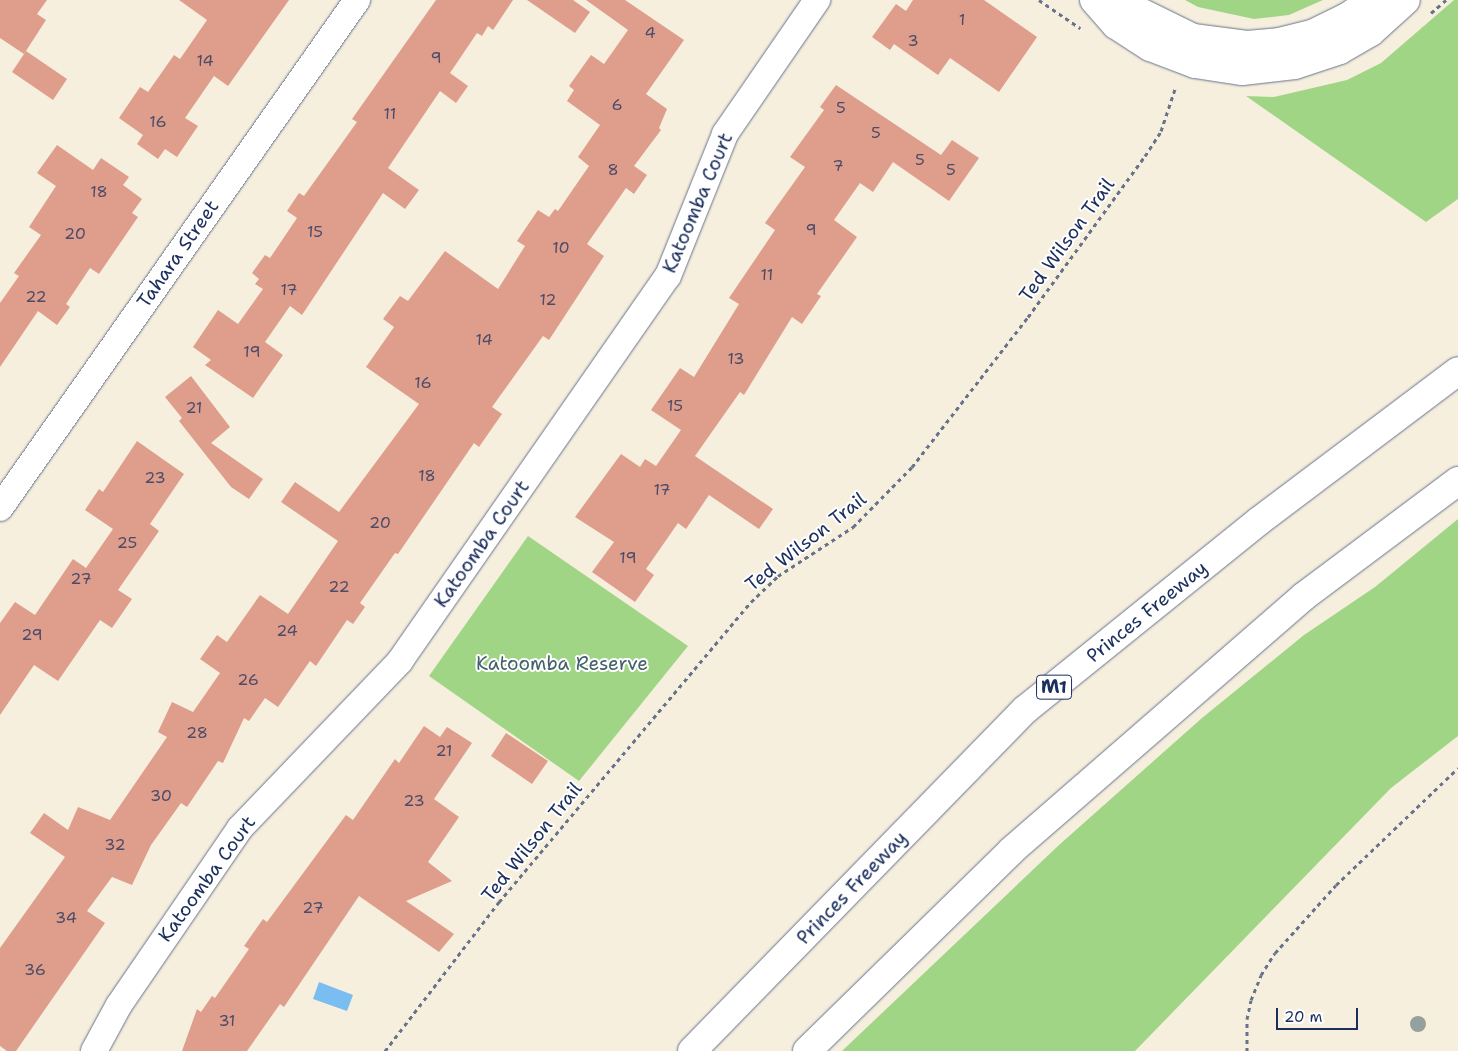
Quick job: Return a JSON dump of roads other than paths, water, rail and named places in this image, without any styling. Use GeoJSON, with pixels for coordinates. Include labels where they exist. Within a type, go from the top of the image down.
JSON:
{"type":"FeatureCollection","features":[{"type":"Feature","properties":{"kind":"main road"},"geometry":{"type":"LineString","coordinates":[[1094,0],[1116,25],[1150,47],[1195,64],[1242,71],[1295,66],[1340,50],[1377,28],[1406,0]]}},
{"type":"Feature","properties":{"kind":"main road"},"geometry":{"type":"LineString","coordinates":[[1116,0],[1194,38],[1248,45],[1279,42],[1314,33],[1347,17],[1372,0]]}},
{"type":"Feature","properties":{"kind":"main road","name":"Princes Freeway"},"geometry":{"type":"LineString","coordinates":[[692,1051],[1026,709],[1260,521],[1458,371]]}},
{"type":"Feature","properties":{"kind":"main road"},"geometry":{"type":"LineString","coordinates":[[807,1051],[1011,851],[1303,597],[1458,481]]}},
{"type":"Feature","properties":{"kind":"street","name":"Tahara Street"},"geometry":{"type":"LineString","coordinates":[[0,508],[357,0]]}},
{"type":"Feature","properties":{"kind":"street","name":"Katoomba Court"},"geometry":{"type":"LineString","coordinates":[[94,1051],[119,1005],[240,828],[400,661],[668,276],[725,134],[817,0]]}},
{"type":"Feature","properties":{"kind":"water"},"geometry":{"type":"Polygon","coordinates":[[[319,982],[353,995],[347,1011],[313,999],[319,982]]]}},
{"type":"Feature","properties":{"kind":"park label","name":"Katoomba Reserve"},"geometry":{"type":"Point","coordinates":[562,664]}}]}
